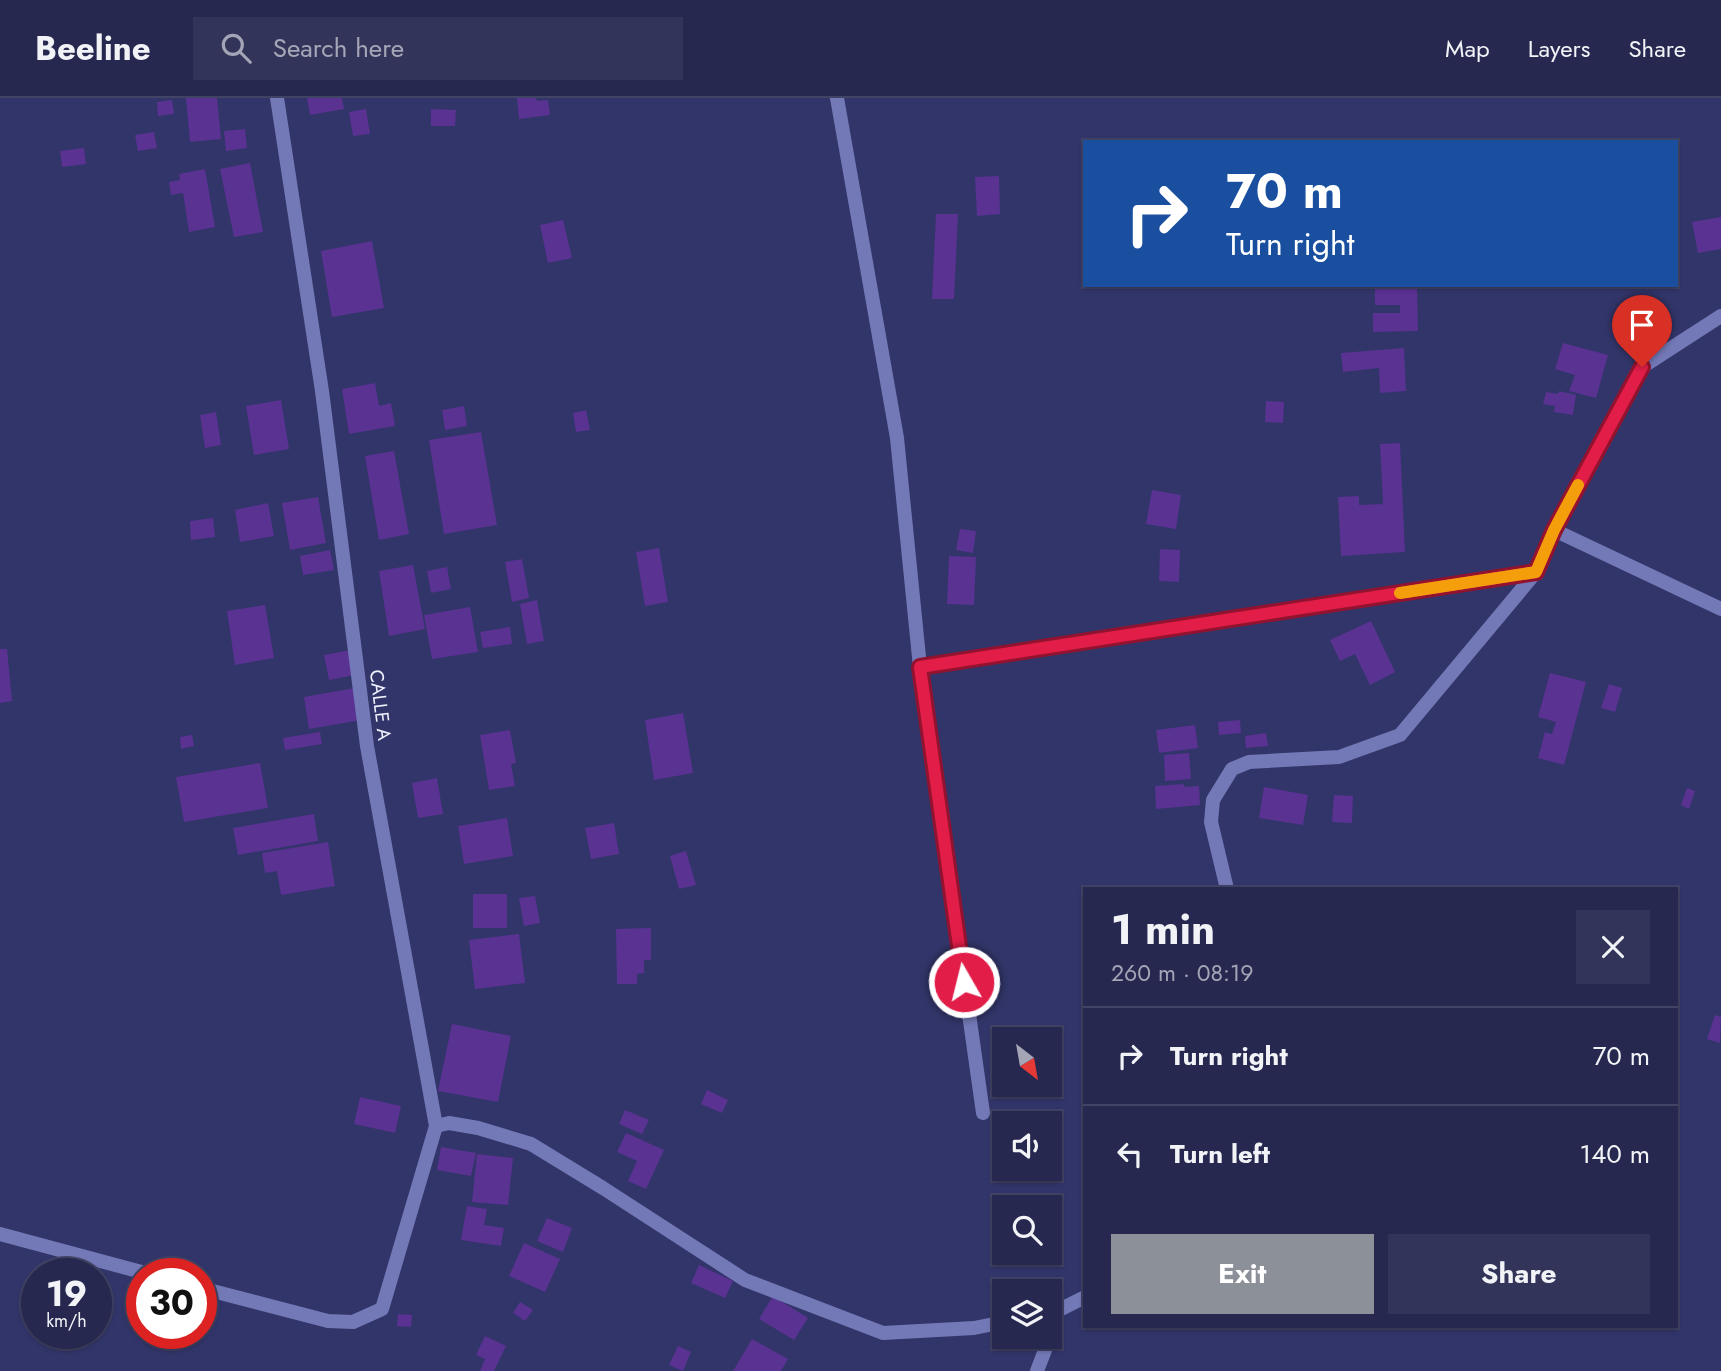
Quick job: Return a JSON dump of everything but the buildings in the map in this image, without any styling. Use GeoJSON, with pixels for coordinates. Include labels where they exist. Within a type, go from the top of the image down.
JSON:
{"type":"FeatureCollection","features":[{"type":"Feature","properties":{"kind":"street","name":"CALLE A"},"geometry":{"type":"LineString","coordinates":[[217,1292],[328,1321],[353,1322],[382,1309],[436,1126],[367,746],[322,391],[277,98]]}},
{"type":"Feature","properties":{"kind":"street"},"geometry":{"type":"LineString","coordinates":[[837,98],[897,438],[920,667],[983,1113]]}},
{"type":"Feature","properties":{"kind":"street"},"geometry":{"type":"LineString","coordinates":[[1227,887],[1211,822],[1213,800],[1232,769],[1249,762],[1339,757],[1400,735],[1536,572],[1554,530],[1642,367],[1721,316]]}},
{"type":"Feature","properties":{"kind":"street"},"geometry":{"type":"LineString","coordinates":[[1554,530],[1721,609]]}},
{"type":"Feature","properties":{"kind":"street"},"geometry":{"type":"LineString","coordinates":[[920,667],[1536,572]]}},
{"type":"Feature","properties":{"kind":"street"},"geometry":{"type":"LineString","coordinates":[[436,1126],[449,1123],[478,1128],[531,1144],[745,1280],[883,1333],[974,1328],[992,1324]]}},
{"type":"Feature","properties":{"kind":"street"},"geometry":{"type":"LineString","coordinates":[[0,1234],[126,1268]]}},
{"type":"Feature","properties":{"kind":"street"},"geometry":{"type":"LineString","coordinates":[[1062,1308],[1083,1298]]}},
{"type":"Feature","properties":{"kind":"street"},"geometry":{"type":"LineString","coordinates":[[1037,1371],[1045,1349]]}},
{"type":"Feature","properties":{"kind":"slow traffic"},"geometry":{"type":"LineString","coordinates":[[1400,593],[1536,572],[1578,485]]}},
{"type":"Feature","properties":{"kind":"route"},"geometry":{"type":"LineString","coordinates":[[964,982],[920,667],[1536,572],[1554,530],[1642,367]]}}]}
